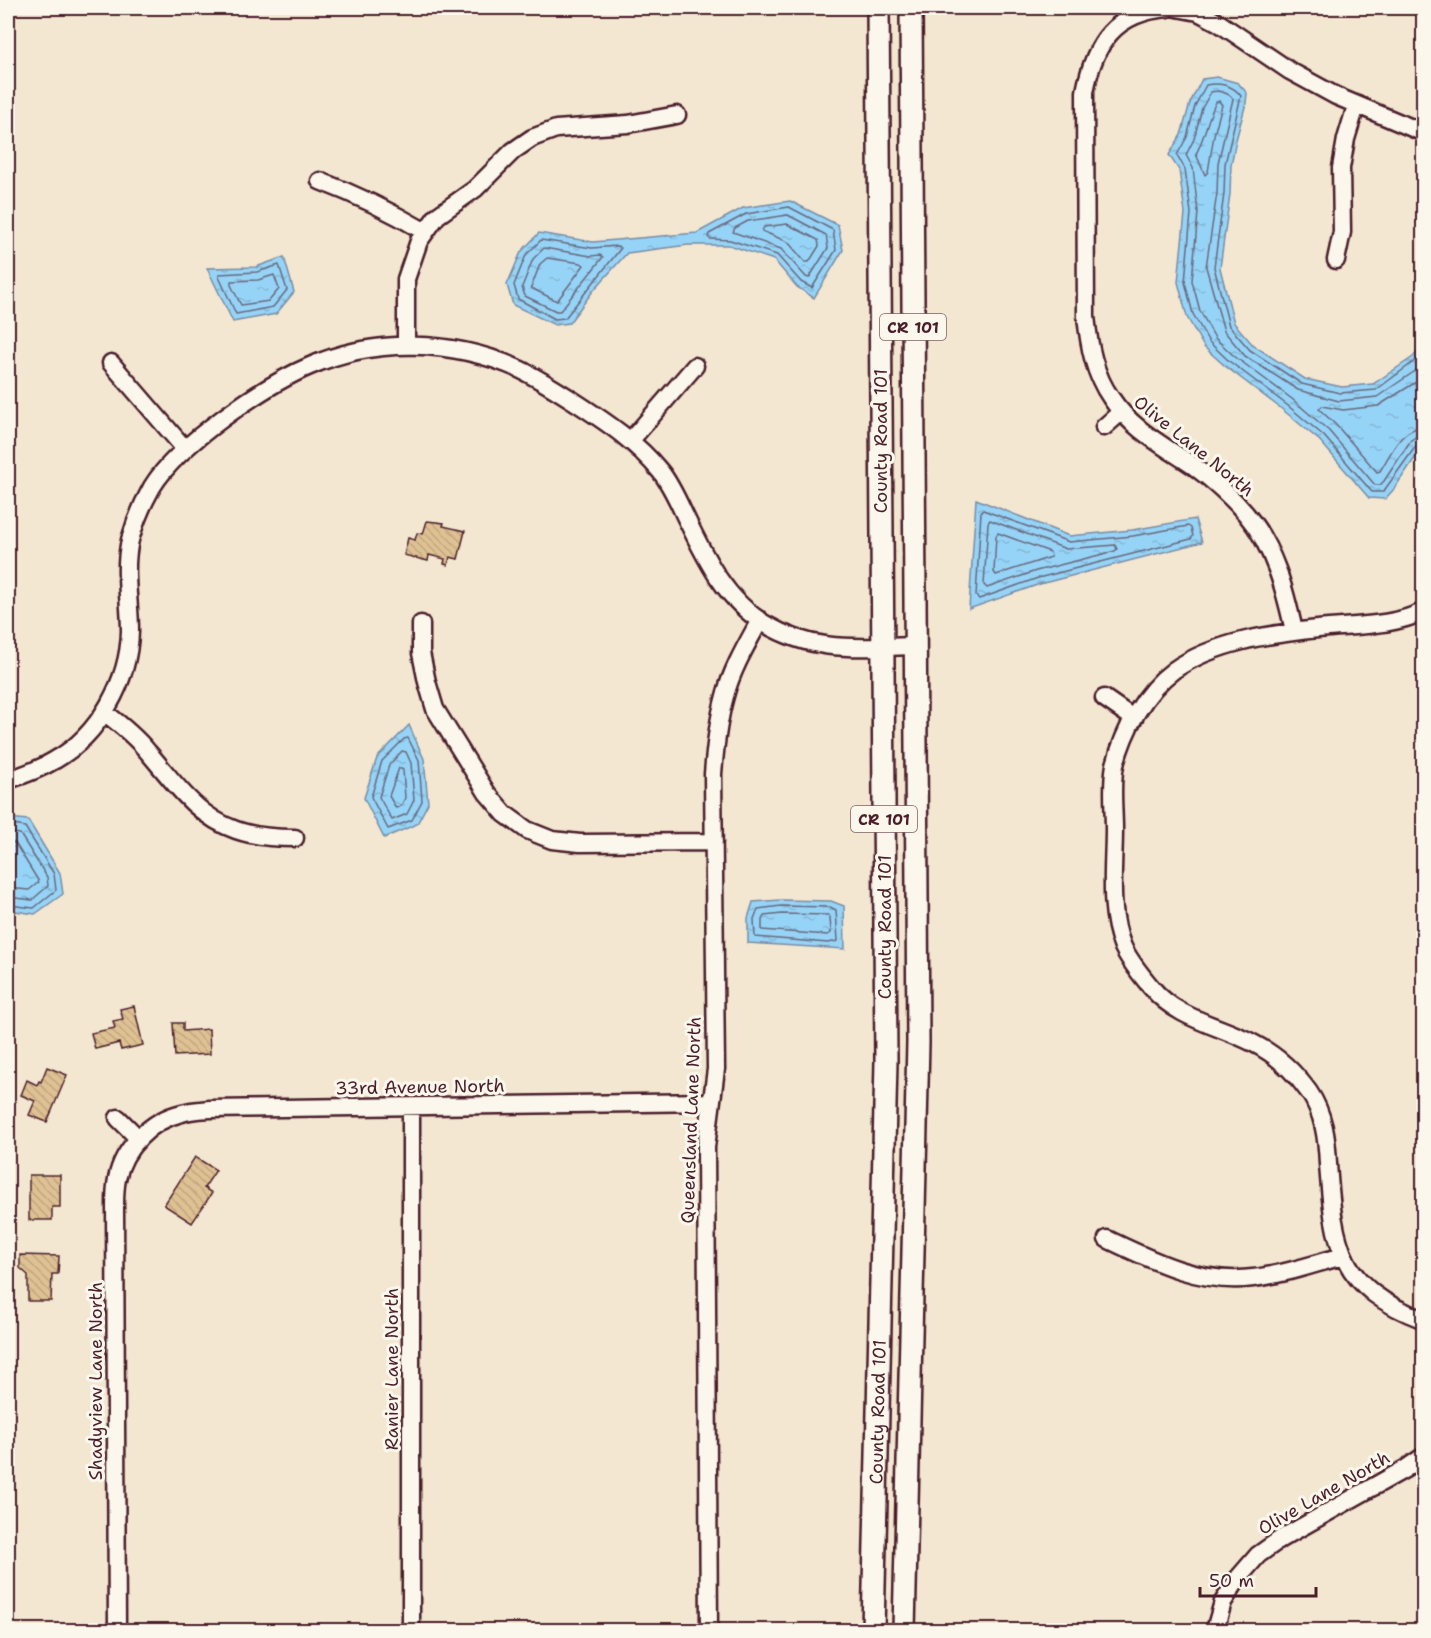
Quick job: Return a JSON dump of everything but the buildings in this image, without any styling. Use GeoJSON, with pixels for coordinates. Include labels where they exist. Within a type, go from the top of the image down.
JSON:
{"type":"FeatureCollection","features":[{"type":"Feature","properties":{"kind":"main road","name":"County Road 101"},"geometry":{"type":"LineString","coordinates":[[873,1630],[886,1061],[878,8]]}},
{"type":"Feature","properties":{"kind":"main road","name":"County Road 101"},"geometry":{"type":"LineString","coordinates":[[904,1630],[918,1042],[911,8]]}},
{"type":"Feature","properties":{"kind":"street"},"geometry":{"type":"LineString","coordinates":[[1127,13],[1168,8]]}},
{"type":"Feature","properties":{"kind":"street"},"geometry":{"type":"LineString","coordinates":[[1177,8],[1198,12],[1219,23],[1290,71],[1356,106],[1424,134]]}},
{"type":"Feature","properties":{"kind":"street","name":"Olive Lane North"},"geometry":{"type":"LineString","coordinates":[[1127,13],[1097,49],[1089,70],[1085,92],[1086,316],[1089,344],[1097,372],[1121,412],[1223,490],[1247,515],[1265,542],[1279,573],[1294,631]]}},
{"type":"Feature","properties":{"kind":"street"},"geometry":{"type":"LineString","coordinates":[[1336,260],[1342,232],[1341,168],[1346,139],[1356,106]]}},
{"type":"Feature","properties":{"kind":"street"},"geometry":{"type":"LineString","coordinates":[[406,345],[406,279],[424,231],[437,216],[475,189],[513,151],[532,138],[556,129],[628,124],[677,116]]}},
{"type":"Feature","properties":{"kind":"street"},"geometry":{"type":"LineString","coordinates":[[320,181],[382,207],[424,231]]}},
{"type":"Feature","properties":{"kind":"street"},"geometry":{"type":"LineString","coordinates":[[8,780],[30,773],[58,759],[81,741],[104,712],[116,692],[126,662],[130,633],[126,571],[130,541],[153,484],[186,449],[255,396],[290,375],[326,359],[363,349],[406,345],[442,347],[481,355],[519,369],[553,388],[631,440],[662,472],[718,580],[739,604],[760,620],[792,637],[822,646],[853,649],[916,646]]}},
{"type":"Feature","properties":{"kind":"street"},"geometry":{"type":"LineString","coordinates":[[111,363],[186,449]]}},
{"type":"Feature","properties":{"kind":"street"},"geometry":{"type":"LineString","coordinates":[[631,440],[695,366]]}},
{"type":"Feature","properties":{"kind":"street"},"geometry":{"type":"LineString","coordinates":[[1104,427],[1121,412]]}},
{"type":"Feature","properties":{"kind":"street"},"geometry":{"type":"LineString","coordinates":[[1424,611],[1390,621],[1294,631],[1233,644],[1174,671],[1152,691],[1133,718],[1115,766],[1114,776],[1114,895],[1116,921],[1123,947],[1137,970],[1154,991],[1175,1009],[1198,1022],[1252,1043],[1276,1057],[1297,1075],[1312,1097],[1323,1122],[1328,1149],[1332,1212],[1336,1238],[1343,1256],[1361,1281],[1379,1299],[1401,1312],[1424,1320]]}},
{"type":"Feature","properties":{"kind":"street","name":"Queensland Lane North"},"geometry":{"type":"LineString","coordinates":[[710,1630],[706,1147],[716,1069],[713,774],[725,694],[760,620]]}},
{"type":"Feature","properties":{"kind":"street"},"geometry":{"type":"LineString","coordinates":[[421,624],[421,653],[435,709],[486,794],[505,814],[527,830],[552,840],[580,843],[714,842]]}},
{"type":"Feature","properties":{"kind":"street"},"geometry":{"type":"LineString","coordinates":[[1104,698],[1133,718]]}},
{"type":"Feature","properties":{"kind":"street"},"geometry":{"type":"LineString","coordinates":[[104,712],[127,730],[186,797],[209,816],[235,830],[265,837],[295,838]]}},
{"type":"Feature","properties":{"kind":"street","name":"33rd Avenue North"},"geometry":{"type":"LineString","coordinates":[[138,1138],[159,1122],[181,1113],[210,1109],[711,1102]]}},
{"type":"Feature","properties":{"kind":"street","name":"Ranier Lane North"},"geometry":{"type":"LineString","coordinates":[[411,1107],[411,1630]]}},
{"type":"Feature","properties":{"kind":"street"},"geometry":{"type":"LineString","coordinates":[[118,1118],[138,1138]]}},
{"type":"Feature","properties":{"kind":"street","name":"Shadyview Lane North"},"geometry":{"type":"LineString","coordinates":[[117,1630],[115,1207],[117,1178],[124,1158],[138,1138]]}},
{"type":"Feature","properties":{"kind":"street"},"geometry":{"type":"LineString","coordinates":[[1107,1239],[1183,1272],[1216,1279],[1251,1279],[1283,1273],[1343,1256]]}},
{"type":"Feature","properties":{"kind":"street","name":"Olive Lane North"},"geometry":{"type":"LineString","coordinates":[[1215,1630],[1223,1602],[1239,1577],[1258,1555],[1282,1538],[1424,1456]]}},
{"type":"Feature","properties":{"kind":"water"},"geometry":{"type":"Polygon","coordinates":[[[1217,77],[1238,83],[1247,93],[1231,165],[1230,194],[1220,268],[1234,323],[1253,345],[1305,379],[1342,387],[1373,384],[1413,357],[1423,346],[1423,446],[1385,499],[1369,498],[1320,441],[1204,347],[1187,317],[1178,282],[1185,213],[1179,170],[1169,155],[1181,135],[1190,103],[1202,79],[1217,77]]]}},
{"type":"Feature","properties":{"kind":"water"},"geometry":{"type":"Polygon","coordinates":[[[790,201],[838,225],[843,250],[814,298],[797,287],[774,260],[729,245],[688,245],[627,253],[593,291],[569,323],[555,325],[513,305],[507,285],[521,252],[539,233],[593,242],[697,233],[743,208],[790,201]]]}},
{"type":"Feature","properties":{"kind":"water"},"geometry":{"type":"Polygon","coordinates":[[[284,257],[294,292],[276,314],[233,322],[207,268],[256,267],[284,257]]]}},
{"type":"Feature","properties":{"kind":"water"},"geometry":{"type":"Polygon","coordinates":[[[976,499],[1069,536],[1132,530],[1195,519],[1202,542],[1040,584],[969,609],[976,499]]]}},
{"type":"Feature","properties":{"kind":"water"},"geometry":{"type":"Polygon","coordinates":[[[409,725],[424,759],[428,803],[417,824],[384,838],[364,798],[377,758],[409,725]]]}},
{"type":"Feature","properties":{"kind":"water"},"geometry":{"type":"Polygon","coordinates":[[[8,818],[28,820],[60,873],[63,894],[35,914],[8,910],[8,818]]]}},
{"type":"Feature","properties":{"kind":"water"},"geometry":{"type":"Polygon","coordinates":[[[831,901],[844,906],[845,949],[748,943],[748,918],[753,902],[831,901]]]}}]}
